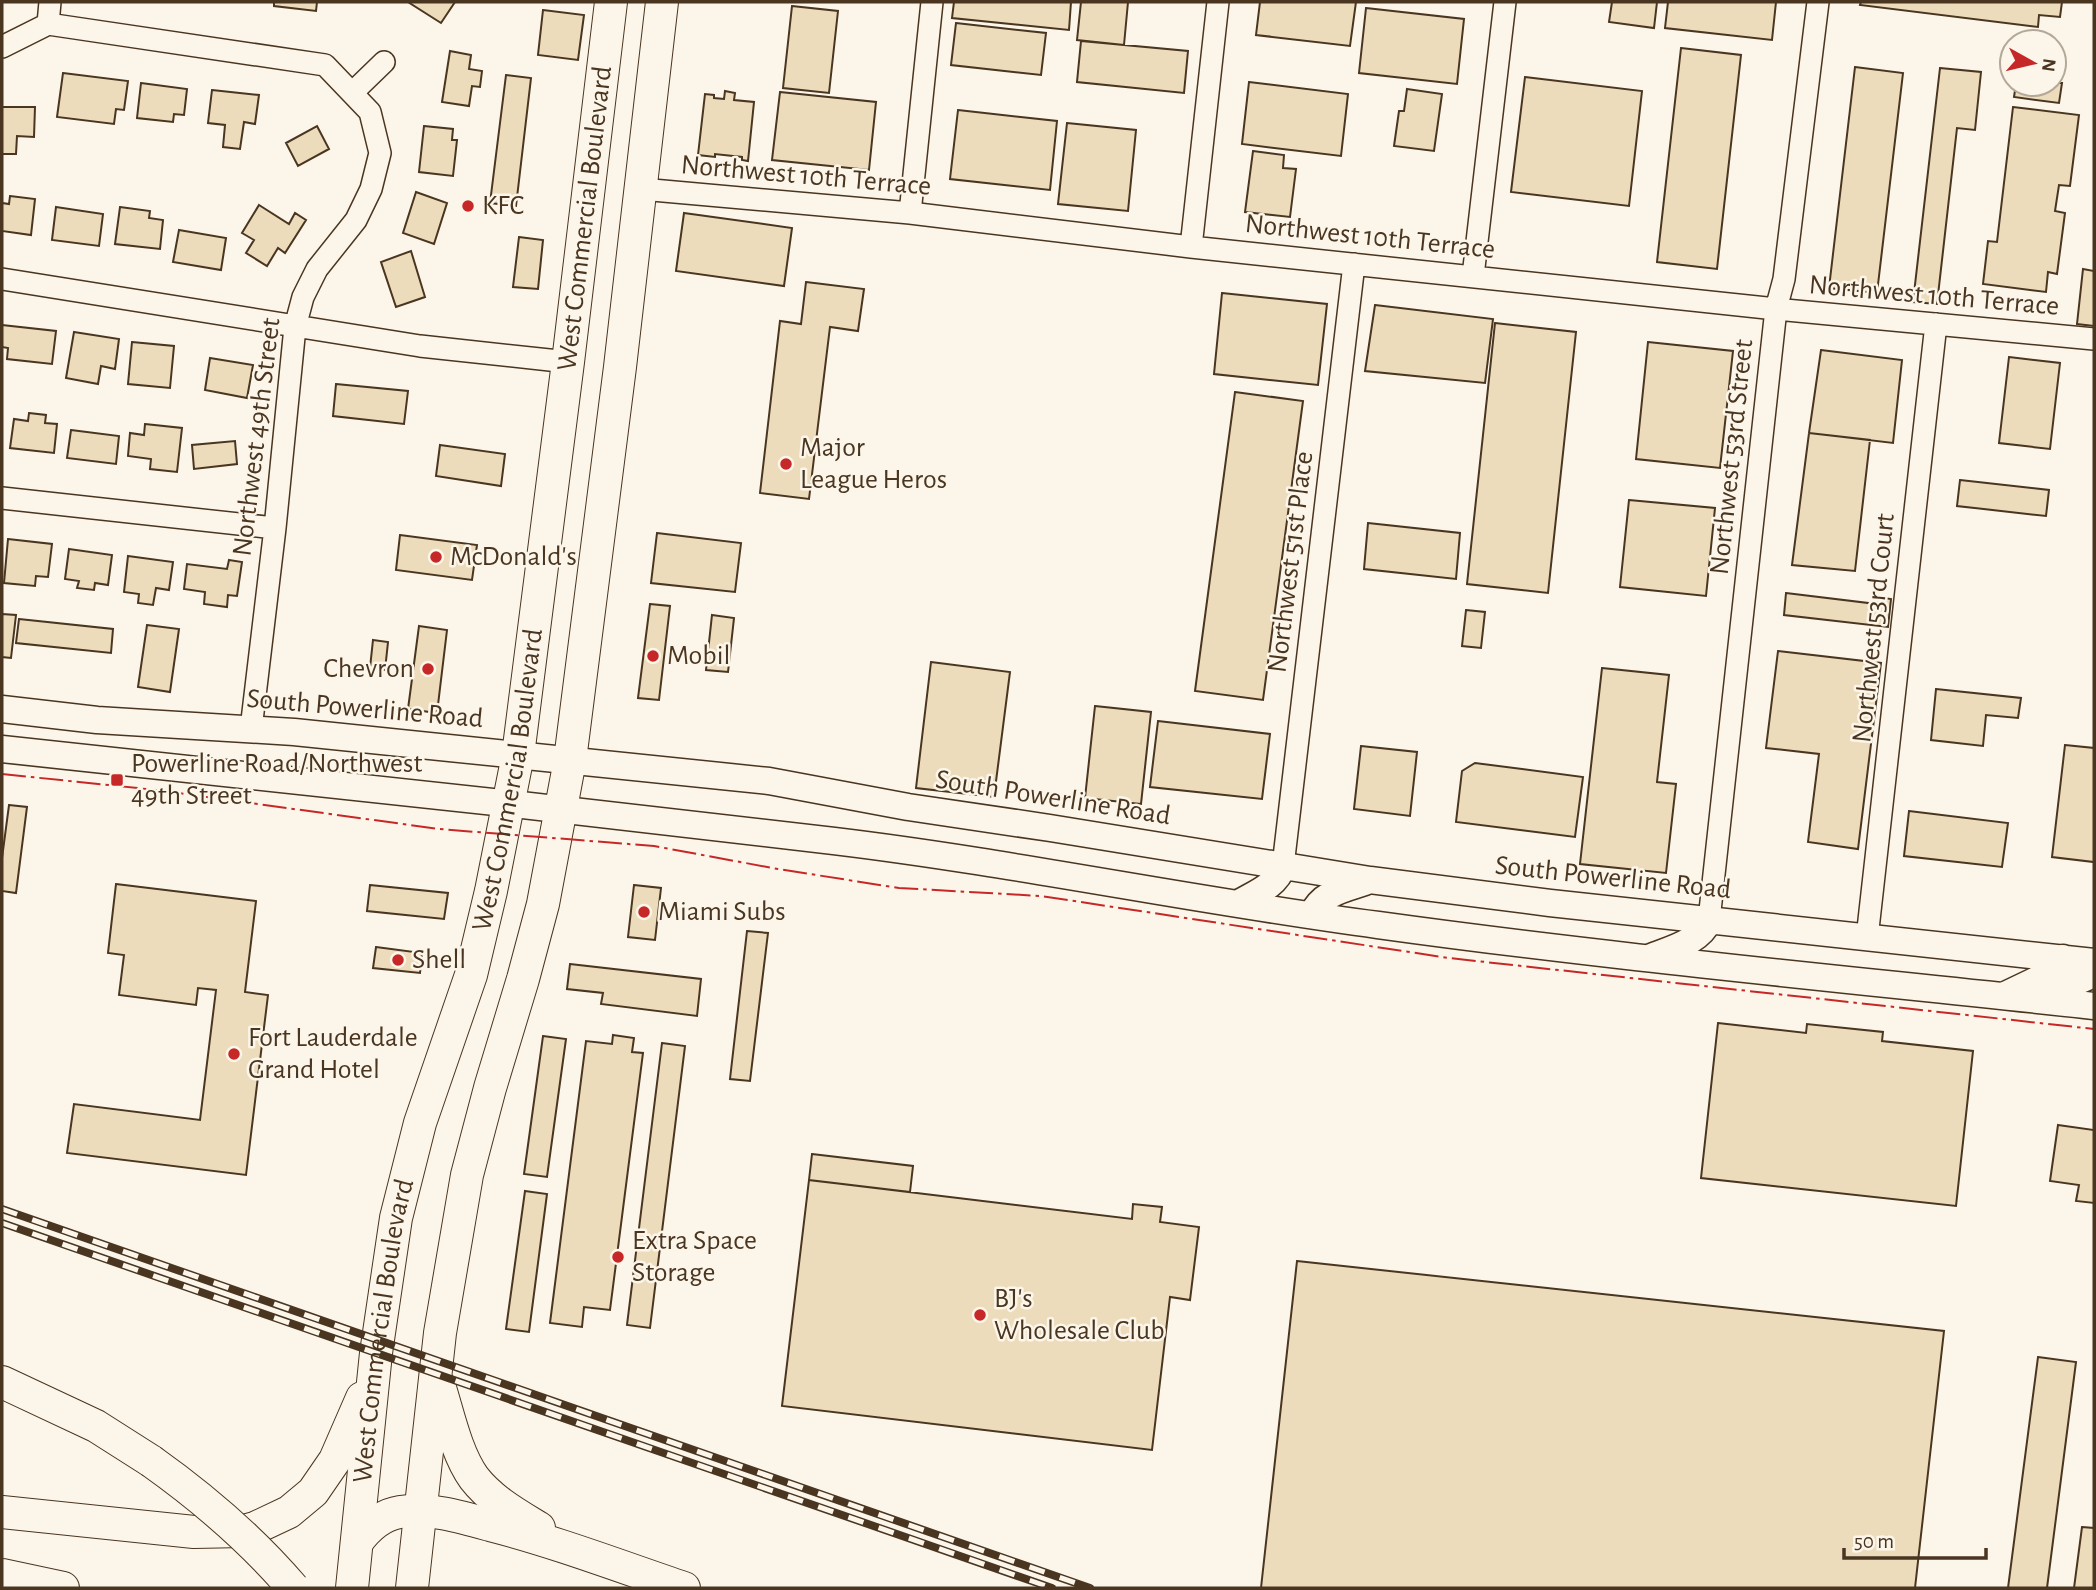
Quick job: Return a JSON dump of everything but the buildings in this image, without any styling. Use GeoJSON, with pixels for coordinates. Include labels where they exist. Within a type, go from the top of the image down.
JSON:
{"type":"FeatureCollection","features":[{"type":"Feature","properties":{"kind":"highway","name":"West Commercial Boulevard"},"geometry":{"type":"LineString","coordinates":[[352,1588],[385,1284],[402,1189],[420,1123],[471,975],[491,891],[517,755],[611,2]]}},
{"type":"Feature","properties":{"kind":"highway","name":"West Commercial Boulevard"},"geometry":{"type":"LineString","coordinates":[[412,1588],[450,1268],[467,1175],[543,904],[570,760],[661,5]]}},
{"type":"Feature","properties":{"kind":"highway"},"geometry":{"type":"LineString","coordinates":[[2,1512],[202,1532],[244,1531],[255,1528],[289,1512],[305,1500],[320,1483],[335,1460],[376,1368]]}},
{"type":"Feature","properties":{"kind":"highway"},"geometry":{"type":"LineString","coordinates":[[436,1374],[460,1450],[474,1478],[505,1506],[573,1549]]}},
{"type":"Feature","properties":{"kind":"highway"},"geometry":{"type":"LineString","coordinates":[[2,1382],[96,1426],[151,1461],[220,1514],[268,1559],[293,1588]]}},
{"type":"Feature","properties":{"kind":"highway"},"geometry":{"type":"LineString","coordinates":[[357,1542],[370,1527],[387,1515],[421,1511],[472,1520],[573,1549],[684,1588]]}},
{"type":"Feature","properties":{"kind":"highway"},"geometry":{"type":"LineString","coordinates":[[2,1575],[63,1588]]}},
{"type":"Feature","properties":{"kind":"main road","name":"South Powerline Road"},"geometry":{"type":"LineString","coordinates":[[2,709],[97,720],[337,736],[769,781],[897,805],[1370,880],[2094,962]]}},
{"type":"Feature","properties":{"kind":"main road"},"geometry":{"type":"LineString","coordinates":[[2,749],[836,841],[1312,915],[1504,941],[2094,1006]]}},
{"type":"Feature","properties":{"kind":"main road"},"geometry":{"type":"LineString","coordinates":[[1239,903],[1272,883],[1283,866]]}},
{"type":"Feature","properties":{"kind":"main road"},"geometry":{"type":"LineString","coordinates":[[1312,915],[1326,897],[1370,880]]}},
{"type":"Feature","properties":{"kind":"main road"},"geometry":{"type":"LineString","coordinates":[[1650,958],[1695,938],[1709,920]]}},
{"type":"Feature","properties":{"kind":"main road"},"geometry":{"type":"LineString","coordinates":[[2003,996],[2045,975],[2063,958]]}},
{"type":"Feature","properties":{"kind":"main road"},"geometry":{"type":"LineString","coordinates":[[2051,1001],[2069,985],[2094,974]]}},
{"type":"Feature","properties":{"kind":"street"},"geometry":{"type":"LineString","coordinates":[[2,47],[48,24],[50,2]]}},
{"type":"Feature","properties":{"kind":"street"},"geometry":{"type":"LineString","coordinates":[[910,213],[932,2]]}},
{"type":"Feature","properties":{"kind":"street"},"geometry":{"type":"LineString","coordinates":[[1191,247],[1218,2]]}},
{"type":"Feature","properties":{"kind":"street"},"geometry":{"type":"LineString","coordinates":[[1473,276],[1506,2]]}},
{"type":"Feature","properties":{"kind":"street","name":"Northwest 53rd Street"},"geometry":{"type":"LineString","coordinates":[[1709,920],[1776,309],[1784,279],[1818,2]]}},
{"type":"Feature","properties":{"kind":"street","name":"Northwest 49th Street"},"geometry":{"type":"LineString","coordinates":[[48,24],[325,65],[370,112],[380,153],[371,189],[356,220],[317,269],[303,297],[295,327],[251,729]]}},
{"type":"Feature","properties":{"kind":"street"},"geometry":{"type":"LineString","coordinates":[[352,93],[384,62]]}},
{"type":"Feature","properties":{"kind":"street","name":"Northwest 10th Terrace"},"geometry":{"type":"LineString","coordinates":[[641,188],[910,213],[1191,247],[2094,340]]}},
{"type":"Feature","properties":{"kind":"street","name":"Northwest 51st Place"},"geometry":{"type":"LineString","coordinates":[[1283,866],[1354,264]]}},
{"type":"Feature","properties":{"kind":"street"},"geometry":{"type":"LineString","coordinates":[[2,279],[420,346],[568,362]]}},
{"type":"Feature","properties":{"kind":"street","name":"Northwest 53rd Court"},"geometry":{"type":"LineString","coordinates":[[1867,938],[1936,324]]}},
{"type":"Feature","properties":{"kind":"street"},"geometry":{"type":"LineString","coordinates":[[2,498],[275,528]]}},
{"type":"Feature","properties":{"kind":"railway"},"geometry":{"type":"LineString","coordinates":[[2,1209],[1090,1588]]}},
{"type":"Feature","properties":{"kind":"railway"},"geometry":{"type":"LineString","coordinates":[[2,1223],[1052,1588]]}},
{"type":"Feature","properties":{"kind":"power"},"geometry":{"type":"LineString","coordinates":[[2,774],[156,790],[439,829],[654,846],[899,888],[1041,896],[1449,958],[2094,1029]]}},
{"type":"Feature","properties":{"kind":"place","name":"KFC"},"geometry":{"type":"Point","coordinates":[468,206]}},
{"type":"Feature","properties":{"kind":"place","name":"Major League Heros"},"geometry":{"type":"Point","coordinates":[786,464]}},
{"type":"Feature","properties":{"kind":"place","name":"McDonald's"},"geometry":{"type":"Point","coordinates":[436,557]}},
{"type":"Feature","properties":{"kind":"place","name":"Mobil"},"geometry":{"type":"Point","coordinates":[653,656]}},
{"type":"Feature","properties":{"kind":"place","name":"Chevron"},"geometry":{"type":"Point","coordinates":[428,669]}},
{"type":"Feature","properties":{"kind":"place","name":"Powerline Road/Northwest 49th Street"},"geometry":{"type":"Point","coordinates":[117,780]}},
{"type":"Feature","properties":{"kind":"place","name":"Miami Subs"},"geometry":{"type":"Point","coordinates":[644,912]}},
{"type":"Feature","properties":{"kind":"place","name":"Shell"},"geometry":{"type":"Point","coordinates":[398,960]}},
{"type":"Feature","properties":{"kind":"place","name":"Fort Lauderdale Grand Hotel"},"geometry":{"type":"Point","coordinates":[234,1054]}},
{"type":"Feature","properties":{"kind":"place","name":"Extra Space Storage"},"geometry":{"type":"Point","coordinates":[618,1257]}},
{"type":"Feature","properties":{"kind":"place","name":"BJ's Wholesale Club"},"geometry":{"type":"Point","coordinates":[980,1315]}}]}
